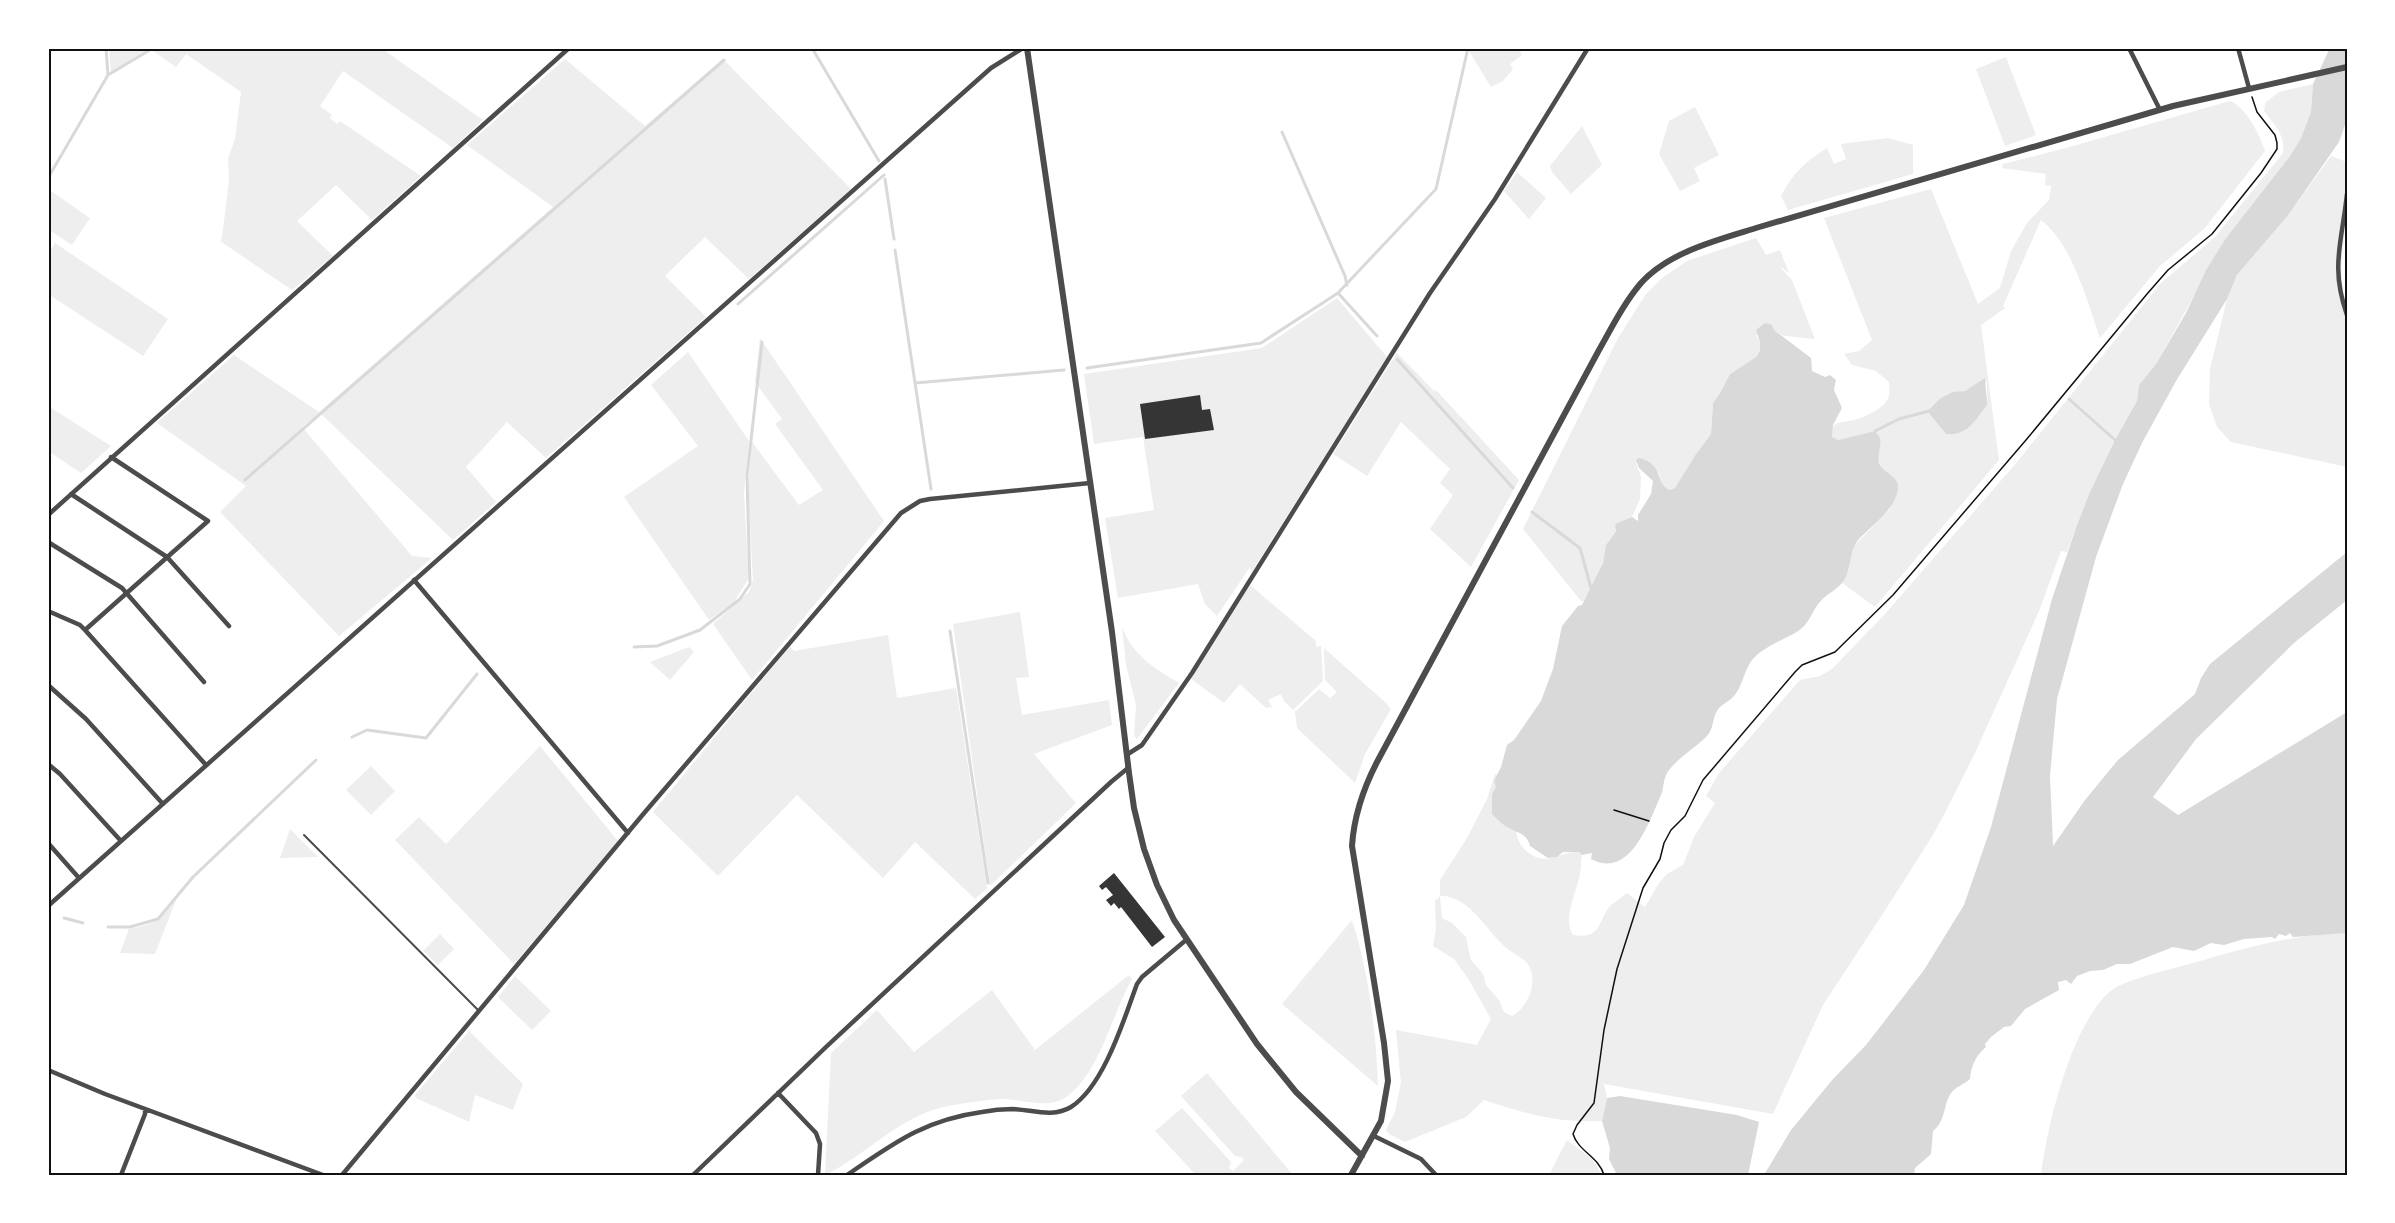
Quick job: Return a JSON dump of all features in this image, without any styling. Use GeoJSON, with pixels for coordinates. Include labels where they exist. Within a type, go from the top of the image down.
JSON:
{"type":"FeatureCollection","features":[{"type":"Feature","properties":{"kind":"street"},"geometry":{"type":"LineString","coordinates":[[48,515],[569,48]]}},
{"type":"Feature","properties":{"kind":"street"},"geometry":{"type":"LineString","coordinates":[[48,906],[991,68],[1025,48],[1090,483],[1128,754],[1128,768],[1134,808],[1144,849],[1163,899],[1186,940],[1273,1066],[1304,1100],[1362,1156]]}},
{"type":"Feature","properties":{"kind":"street"},"geometry":{"type":"LineString","coordinates":[[1128,754],[1142,745],[1192,673],[1430,293],[1496,199],[1588,48]]}},
{"type":"Feature","properties":{"kind":"street"},"geometry":{"type":"LineString","coordinates":[[2129,48],[2160,110]]}},
{"type":"Feature","properties":{"kind":"street"},"geometry":{"type":"LineString","coordinates":[[2238,48],[2249,88]]}},
{"type":"Feature","properties":{"kind":"street"},"geometry":{"type":"LineString","coordinates":[[1351,1175],[1374,1136],[1383,1112],[1388,1069],[1352,846],[1354,818],[1360,798],[1377,762],[1630,298],[1642,282],[1669,261],[1734,234],[2160,110],[2347,67]]}},
{"type":"Feature","properties":{"kind":"street"},"geometry":{"type":"LineString","coordinates":[[2347,194],[2337,262],[2337,282],[2347,315]]}},
{"type":"Feature","properties":{"kind":"street"},"geometry":{"type":"LineString","coordinates":[[85,630],[208,521],[111,457]]}},
{"type":"Feature","properties":{"kind":"street"},"geometry":{"type":"LineString","coordinates":[[342,1175],[478,1010],[901,513],[920,501],[930,499],[1090,483]]}},
{"type":"Feature","properties":{"kind":"street"},"geometry":{"type":"LineString","coordinates":[[71,494],[167,557],[229,626]]}},
{"type":"Feature","properties":{"kind":"street"},"geometry":{"type":"LineString","coordinates":[[48,542],[122,588],[204,682]]}},
{"type":"Feature","properties":{"kind":"street"},"geometry":{"type":"LineString","coordinates":[[414,579],[628,833]]}},
{"type":"Feature","properties":{"kind":"street"},"geometry":{"type":"LineString","coordinates":[[48,611],[80,625],[206,765]]}},
{"type":"Feature","properties":{"kind":"street"},"geometry":{"type":"LineString","coordinates":[[48,685],[86,719],[163,804]]}},
{"type":"Feature","properties":{"kind":"street"},"geometry":{"type":"LineString","coordinates":[[48,764],[60,774],[121,841]]}},
{"type":"Feature","properties":{"kind":"street"},"geometry":{"type":"LineString","coordinates":[[693,1175],[778,1093],[1128,768]]}},
{"type":"Feature","properties":{"kind":"street"},"geometry":{"type":"LineString","coordinates":[[48,843],[80,878]]}},
{"type":"Feature","properties":{"kind":"street"},"geometry":{"type":"LineString","coordinates":[[847,1175],[912,1132],[939,1121],[1002,1109],[1051,1113],[1072,1106],[1095,1080],[1111,1052],[1137,984],[1142,977],[1186,940]]}},
{"type":"Feature","properties":{"kind":"street"},"geometry":{"type":"LineString","coordinates":[[48,1070],[145,1109],[323,1175]]}},
{"type":"Feature","properties":{"kind":"street"},"geometry":{"type":"LineString","coordinates":[[778,1093],[816,1133],[820,1144],[818,1175]]}},
{"type":"Feature","properties":{"kind":"street"},"geometry":{"type":"LineString","coordinates":[[121,1175],[145,1109]]}},
{"type":"Feature","properties":{"kind":"street"},"geometry":{"type":"LineString","coordinates":[[1374,1136],[1421,1159],[1436,1175]]}},
{"type":"Feature","properties":{"kind":"lane"},"geometry":{"type":"LineString","coordinates":[[304,835],[478,1010]]}},
{"type":"Feature","properties":{"kind":"path"},"geometry":{"type":"LineString","coordinates":[[1604,1175],[1594,1158],[1575,1141],[1573,1134],[1594,1103],[1604,1030],[1617,969],[1643,888],[1660,859],[1667,836],[1685,816],[1703,780],[1795,672],[1802,665],[1835,652],[1893,595],[2168,270],[2212,234],[2273,157],[2277,149],[2275,135],[2257,112],[2249,88]]}},
{"type":"Feature","properties":{"kind":"path"},"geometry":{"type":"LineString","coordinates":[[1614,810],[1649,821]]}},
{"type":"Feature","properties":{"kind":"shaded area"},"geometry":{"type":"Polygon","coordinates":[[[109,48],[149,48],[111,72],[109,48]]]}},
{"type":"Feature","properties":{"kind":"shaded area"},"geometry":{"type":"Polygon","coordinates":[[[159,48],[381,48],[483,120],[453,148],[343,71],[320,106],[332,115],[330,118],[337,124],[340,121],[421,176],[372,220],[336,185],[297,221],[333,256],[292,290],[220,241],[229,180],[228,158],[235,139],[241,92],[186,54],[176,67],[153,51],[159,48]]]}},
{"type":"Feature","properties":{"kind":"shaded area"},"geometry":{"type":"Polygon","coordinates":[[[1470,48],[1524,48],[1520,52],[1522,55],[1510,64],[1513,69],[1503,81],[1491,87],[1469,51],[1470,48]]]}},
{"type":"Feature","properties":{"kind":"shaded area"},"geometry":{"type":"Polygon","coordinates":[[[2330,48],[2347,48],[2347,108],[2345,125],[2339,142],[2289,214],[2237,275],[2227,299],[2176,381],[2142,443],[2123,484],[2096,557],[2057,699],[2050,776],[2053,846],[2085,800],[2118,760],[2195,694],[2210,664],[2347,552],[2347,600],[2294,643],[2196,739],[2153,797],[2178,815],[2347,712],[2347,933],[2293,937],[2290,933],[2286,936],[2279,934],[2275,939],[2272,937],[2244,939],[2224,945],[2211,943],[2194,951],[2173,947],[2130,964],[2117,964],[2103,970],[2090,971],[2077,976],[2071,984],[2066,980],[2058,982],[2059,990],[2025,1009],[2011,1026],[2004,1027],[1985,1044],[1986,1047],[1975,1061],[1970,1079],[1953,1091],[1948,1098],[1940,1123],[1933,1131],[1931,1154],[1915,1168],[1914,1175],[1764,1175],[1791,1130],[1833,1079],[1866,1045],[1924,970],[1964,905],[1991,827],[2052,599],[2089,494],[2137,401],[2139,385],[2156,364],[2186,313],[2206,270],[2226,238],[2290,156],[2301,138],[2311,112],[2313,84],[2330,48]]]}},
{"type":"Feature","properties":{"kind":"shaded area"},"geometry":{"type":"Polygon","coordinates":[[[2006,57],[2036,135],[2005,146],[1976,69],[2006,57]]]}},
{"type":"Feature","properties":{"kind":"shaded area"},"geometry":{"type":"Polygon","coordinates":[[[565,59],[645,126],[723,59],[851,189],[749,279],[705,237],[665,276],[706,317],[546,458],[507,422],[466,467],[496,502],[453,540],[320,413],[302,427],[412,556],[432,558],[339,636],[220,512],[246,486],[157,423],[234,355],[319,412],[553,207],[467,145],[565,59]]]}},
{"type":"Feature","properties":{"kind":"shaded area"},"geometry":{"type":"Polygon","coordinates":[[[2313,84],[2311,112],[2301,138],[2290,156],[2226,238],[2156,364],[2139,385],[2137,401],[2089,494],[2067,552],[2061,551],[2039,611],[1950,803],[1933,835],[1823,1005],[1773,1114],[1604,1084],[1607,1098],[1602,1121],[1571,1121],[1542,1116],[1484,1100],[1466,1117],[1405,1142],[1389,1134],[1386,1130],[1395,1112],[1401,1083],[1396,1030],[1477,1045],[1491,1019],[1454,959],[1433,946],[1436,929],[1435,901],[1440,896],[1440,880],[1467,838],[1487,799],[1495,774],[1498,775],[1494,781],[1496,787],[1492,814],[1510,829],[1516,831],[1517,838],[1524,849],[1535,857],[1548,859],[1571,852],[1579,852],[1582,855],[1569,921],[1573,935],[1583,936],[1595,932],[1611,905],[1627,893],[1645,907],[1667,874],[1683,865],[1694,837],[1715,803],[1706,796],[1719,773],[1800,680],[1820,676],[1832,669],[1885,614],[2017,462],[2161,283],[2215,237],[2283,153],[2281,136],[2264,111],[2265,103],[2279,92],[2313,84]],[[1440,896],[1442,918],[1452,923],[1466,937],[1471,960],[1483,974],[1486,985],[1499,1000],[1504,1012],[1512,1016],[1523,1007],[1527,1000],[1532,985],[1531,970],[1525,961],[1504,946],[1467,906],[1450,897],[1440,896]]]}},
{"type":"Feature","properties":{"kind":"shaded area"},"geometry":{"type":"Polygon","coordinates":[[[2230,101],[2247,115],[2265,151],[2205,228],[2159,267],[2100,338],[2070,259],[2062,244],[2041,220],[2003,306],[2005,308],[1981,325],[1999,460],[1875,607],[1842,583],[1849,568],[1851,549],[1890,509],[1897,482],[1880,464],[1880,440],[1875,431],[1838,440],[1832,437],[1832,432],[1837,423],[1864,417],[1884,404],[1889,396],[1889,382],[1876,371],[1852,365],[1844,354],[1859,351],[1872,340],[1824,218],[1931,189],[1978,304],[2000,288],[2011,251],[2027,223],[2049,200],[2051,186],[2045,185],[2046,174],[2002,168],[2003,164],[2230,101]],[[1987,382],[1944,398],[1927,411],[1946,434],[1987,396],[1987,382]]]}},
{"type":"Feature","properties":{"kind":"shaded area"},"geometry":{"type":"Polygon","coordinates":[[[1695,107],[1719,155],[1694,168],[1700,181],[1680,191],[1659,154],[1669,121],[1695,107]]]}},
{"type":"Feature","properties":{"kind":"shaded area"},"geometry":{"type":"Polygon","coordinates":[[[1582,126],[1602,165],[1571,194],[1552,172],[1550,166],[1582,126]]]}},
{"type":"Feature","properties":{"kind":"shaded area"},"geometry":{"type":"Polygon","coordinates":[[[1888,138],[1913,145],[1913,174],[1788,210],[1781,196],[1800,169],[1813,158],[1827,148],[1834,164],[1846,159],[1841,144],[1888,138]]]}},
{"type":"Feature","properties":{"kind":"shaded area"},"geometry":{"type":"Polygon","coordinates":[[[2331,156],[2347,162],[2347,215],[2341,271],[2347,304],[2347,467],[2231,442],[2217,427],[2209,404],[2210,369],[2227,299],[2237,275],[2289,214],[2331,156]]]}},
{"type":"Feature","properties":{"kind":"shaded area"},"geometry":{"type":"Polygon","coordinates":[[[1517,172],[1546,198],[1529,219],[1504,191],[1517,172]]]}},
{"type":"Feature","properties":{"kind":"shaded area"},"geometry":{"type":"Polygon","coordinates":[[[48,189],[90,218],[72,245],[48,229],[48,189]]]}},
{"type":"Feature","properties":{"kind":"shaded area"},"geometry":{"type":"Polygon","coordinates":[[[1756,238],[1766,255],[1780,250],[1789,273],[1779,266],[1792,280],[1815,339],[1784,336],[1774,330],[1756,335],[1760,342],[1760,351],[1756,357],[1730,374],[1713,403],[1711,434],[1675,488],[1670,490],[1662,486],[1659,473],[1636,463],[1641,477],[1640,499],[1632,517],[1615,524],[1616,530],[1606,545],[1600,571],[1584,601],[1581,601],[1523,529],[1618,338],[1646,294],[1662,278],[1687,261],[1756,238]]]}},
{"type":"Feature","properties":{"kind":"shaded area"},"geometry":{"type":"Polygon","coordinates":[[[55,243],[168,319],[143,356],[48,294],[48,254],[55,243]]]}},
{"type":"Feature","properties":{"kind":"shaded area"},"geometry":{"type":"Polygon","coordinates":[[[1337,298],[1387,357],[1251,573],[1250,567],[1217,616],[1205,604],[1198,584],[1118,598],[1105,518],[1154,510],[1143,437],[1094,444],[1084,374],[1262,348],[1337,298]]]}},
{"type":"Feature","properties":{"kind":"shaded area"},"geometry":{"type":"Polygon","coordinates":[[[1765,323],[1772,325],[1774,330],[1811,358],[1812,371],[1825,377],[1830,375],[1836,380],[1834,390],[1842,408],[1833,425],[1832,437],[1838,440],[1875,431],[1880,438],[1880,465],[1898,485],[1894,501],[1884,515],[1855,544],[1845,579],[1822,600],[1805,625],[1765,649],[1752,660],[1737,692],[1717,711],[1707,736],[1667,773],[1662,792],[1644,833],[1627,855],[1617,862],[1605,863],[1591,859],[1592,853],[1582,855],[1579,852],[1563,852],[1557,857],[1548,858],[1530,846],[1524,836],[1505,826],[1492,814],[1492,794],[1496,787],[1494,781],[1501,767],[1507,745],[1514,740],[1541,701],[1553,669],[1562,626],[1578,606],[1582,605],[1603,563],[1606,545],[1616,531],[1615,524],[1632,517],[1638,521],[1638,515],[1651,494],[1653,481],[1639,468],[1636,460],[1639,458],[1653,465],[1665,487],[1670,490],[1675,488],[1711,434],[1713,403],[1730,374],[1756,357],[1760,351],[1756,330],[1765,323]]]}},
{"type":"Feature","properties":{"kind":"shaded area"},"geometry":{"type":"Polygon","coordinates":[[[760,338],[884,521],[752,680],[713,624],[749,592],[753,580],[748,488],[752,442],[799,505],[823,490],[775,424],[782,419],[755,382],[760,338]]]}},
{"type":"Feature","properties":{"kind":"shaded area"},"geometry":{"type":"Polygon","coordinates":[[[688,352],[749,441],[744,493],[749,578],[734,602],[709,620],[624,497],[698,446],[651,385],[688,352]]]}},
{"type":"Feature","properties":{"kind":"shaded area"},"geometry":{"type":"Polygon","coordinates":[[[1397,353],[1434,391],[1436,390],[1519,480],[1471,567],[1430,529],[1453,495],[1440,483],[1450,469],[1401,422],[1367,476],[1333,454],[1397,353]]]}},
{"type":"Feature","properties":{"kind":"shaded area"},"geometry":{"type":"Polygon","coordinates":[[[1985,378],[1987,405],[1965,430],[1946,434],[1927,411],[1941,398],[1953,392],[1965,391],[1985,378]]]}},
{"type":"Feature","properties":{"kind":"shaded area"},"geometry":{"type":"Polygon","coordinates":[[[48,406],[111,446],[81,473],[48,451],[48,406]]]}},
{"type":"Feature","properties":{"kind":"shaded area"},"geometry":{"type":"Polygon","coordinates":[[[1250,585],[1316,641],[1316,647],[1321,646],[1323,681],[1293,710],[1281,694],[1268,700],[1272,707],[1266,708],[1240,684],[1224,703],[1191,679],[1250,585]]]}},
{"type":"Feature","properties":{"kind":"shaded area"},"geometry":{"type":"Polygon","coordinates":[[[1020,612],[1029,677],[1016,678],[1022,715],[1109,700],[1112,725],[1034,754],[1076,803],[990,886],[953,624],[1020,612]]]}},
{"type":"Feature","properties":{"kind":"shaded area"},"geometry":{"type":"Polygon","coordinates":[[[1122,626],[1131,644],[1144,659],[1179,683],[1137,739],[1134,736],[1136,705],[1126,665],[1122,626]]]}},
{"type":"Feature","properties":{"kind":"shaded area"},"geometry":{"type":"Polygon","coordinates":[[[888,635],[897,698],[956,688],[987,888],[975,899],[915,842],[883,878],[797,795],[718,876],[653,812],[790,646],[794,651],[888,635]]]}},
{"type":"Feature","properties":{"kind":"shaded area"},"geometry":{"type":"Polygon","coordinates":[[[689,647],[694,652],[670,680],[650,662],[689,647]]]}},
{"type":"Feature","properties":{"kind":"shaded area"},"geometry":{"type":"Polygon","coordinates":[[[1324,648],[1391,709],[1365,754],[1355,783],[1297,728],[1295,712],[1319,689],[1330,698],[1337,692],[1325,680],[1324,648]]]}},
{"type":"Feature","properties":{"kind":"shaded area"},"geometry":{"type":"Polygon","coordinates":[[[540,746],[618,841],[514,964],[395,840],[419,817],[446,844],[540,746]]]}},
{"type":"Feature","properties":{"kind":"shaded area"},"geometry":{"type":"Polygon","coordinates":[[[371,766],[395,791],[371,815],[346,790],[371,766]]]}},
{"type":"Feature","properties":{"kind":"shaded area"},"geometry":{"type":"Polygon","coordinates":[[[290,829],[318,857],[280,858],[290,829]]]}},
{"type":"Feature","properties":{"kind":"shaded area"},"geometry":{"type":"Polygon","coordinates":[[[176,900],[155,954],[120,953],[129,929],[156,921],[176,900]]]}},
{"type":"Feature","properties":{"kind":"shaded area"},"geometry":{"type":"Polygon","coordinates":[[[1352,920],[1371,1002],[1378,1086],[1282,1004],[1352,920]]]}},
{"type":"Feature","properties":{"kind":"shaded area"},"geometry":{"type":"Polygon","coordinates":[[[2347,933],[2347,1175],[2041,1175],[2056,1103],[2074,1049],[2085,1025],[2098,1005],[2112,990],[2143,977],[2257,946],[2292,938],[2347,933]]]}},
{"type":"Feature","properties":{"kind":"shaded area"},"geometry":{"type":"Polygon","coordinates":[[[440,934],[454,949],[438,965],[423,951],[440,934]]]}},
{"type":"Feature","properties":{"kind":"shaded area"},"geometry":{"type":"Polygon","coordinates":[[[1129,975],[1132,979],[1090,1071],[1080,1084],[1062,1100],[1037,1103],[1002,1099],[948,1106],[931,1111],[899,1127],[825,1175],[831,1053],[877,1010],[914,1052],[992,990],[1035,1050],[1129,975]]]}},
{"type":"Feature","properties":{"kind":"shaded area"},"geometry":{"type":"Polygon","coordinates":[[[515,976],[551,1011],[532,1030],[498,997],[515,976]]]}},
{"type":"Feature","properties":{"kind":"shaded area"},"geometry":{"type":"Polygon","coordinates":[[[469,1031],[523,1084],[513,1110],[475,1095],[469,1122],[416,1098],[415,1095],[469,1031]]]}},
{"type":"Feature","properties":{"kind":"shaded area"},"geometry":{"type":"Polygon","coordinates":[[[1207,1073],[1293,1175],[1196,1175],[1155,1131],[1182,1108],[1231,1162],[1229,1168],[1233,1171],[1244,1160],[1235,1156],[1181,1096],[1207,1073]]]}},
{"type":"Feature","properties":{"kind":"shaded area"},"geometry":{"type":"Polygon","coordinates":[[[1620,1096],[1737,1115],[1759,1122],[1748,1175],[1617,1175],[1609,1159],[1610,1148],[1602,1121],[1607,1098],[1620,1096]]]}},
{"type":"Feature","properties":{"kind":"shaded area"},"geometry":{"type":"Polygon","coordinates":[[[1567,1140],[1592,1159],[1602,1175],[1549,1175],[1567,1140]]]}},
{"type":"Feature","properties":{"kind":"building"},"geometry":{"type":"Polygon","coordinates":[[[1200,395],[1202,410],[1210,409],[1214,430],[1145,439],[1140,404],[1200,395]]]}},
{"type":"Feature","properties":{"kind":"building"},"geometry":{"type":"Polygon","coordinates":[[[1114,873],[1165,937],[1152,947],[1121,907],[1119,909],[1114,903],[1111,906],[1106,900],[1113,895],[1106,887],[1102,890],[1099,886],[1114,873]]]}},
{"type":"Feature","properties":{"kind":"waterway"},"geometry":{"type":"LineString","coordinates":[[48,178],[108,75],[106,48]]}},
{"type":"Feature","properties":{"kind":"waterway"},"geometry":{"type":"LineString","coordinates":[[108,75],[153,48]]}},
{"type":"Feature","properties":{"kind":"waterway"},"geometry":{"type":"LineString","coordinates":[[812,48],[879,161]]}},
{"type":"Feature","properties":{"kind":"waterway"},"geometry":{"type":"LineString","coordinates":[[1377,336],[1338,293],[1436,189],[1468,48]]}},
{"type":"Feature","properties":{"kind":"waterway"},"geometry":{"type":"LineString","coordinates":[[245,480],[724,60]]}},
{"type":"Feature","properties":{"kind":"waterway"},"geometry":{"type":"LineString","coordinates":[[1282,132],[1347,285]]}},
{"type":"Feature","properties":{"kind":"waterway"},"geometry":{"type":"LineString","coordinates":[[738,304],[884,175]]}},
{"type":"Feature","properties":{"kind":"waterway"},"geometry":{"type":"LineString","coordinates":[[885,179],[894,239]]}},
{"type":"Feature","properties":{"kind":"waterway"},"geometry":{"type":"LineString","coordinates":[[895,250],[931,489]]}},
{"type":"Feature","properties":{"kind":"waterway"},"geometry":{"type":"LineString","coordinates":[[1087,368],[1261,343],[1338,293]]}},
{"type":"Feature","properties":{"kind":"waterway"},"geometry":{"type":"LineString","coordinates":[[634,647],[657,646],[700,630],[740,599],[750,584],[747,476],[762,342]]}},
{"type":"Feature","properties":{"kind":"waterway"},"geometry":{"type":"LineString","coordinates":[[1397,359],[1513,488]]}},
{"type":"Feature","properties":{"kind":"waterway"},"geometry":{"type":"LineString","coordinates":[[915,383],[1064,370]]}},
{"type":"Feature","properties":{"kind":"waterway"},"geometry":{"type":"LineString","coordinates":[[2069,399],[2115,440]]}},
{"type":"Feature","properties":{"kind":"waterway"},"geometry":{"type":"LineString","coordinates":[[1875,431],[1899,419],[1929,411]]}},
{"type":"Feature","properties":{"kind":"waterway"},"geometry":{"type":"LineString","coordinates":[[1532,512],[1580,548],[1591,588]]}},
{"type":"Feature","properties":{"kind":"waterway"},"geometry":{"type":"LineString","coordinates":[[950,631],[988,883]]}},
{"type":"Feature","properties":{"kind":"waterway"},"geometry":{"type":"LineString","coordinates":[[352,737],[367,730],[426,738],[477,674]]}},
{"type":"Feature","properties":{"kind":"waterway"},"geometry":{"type":"LineString","coordinates":[[108,927],[130,927],[158,919],[193,877],[316,760]]}},
{"type":"Feature","properties":{"kind":"waterway"},"geometry":{"type":"LineString","coordinates":[[64,918],[83,923]]}}]}
